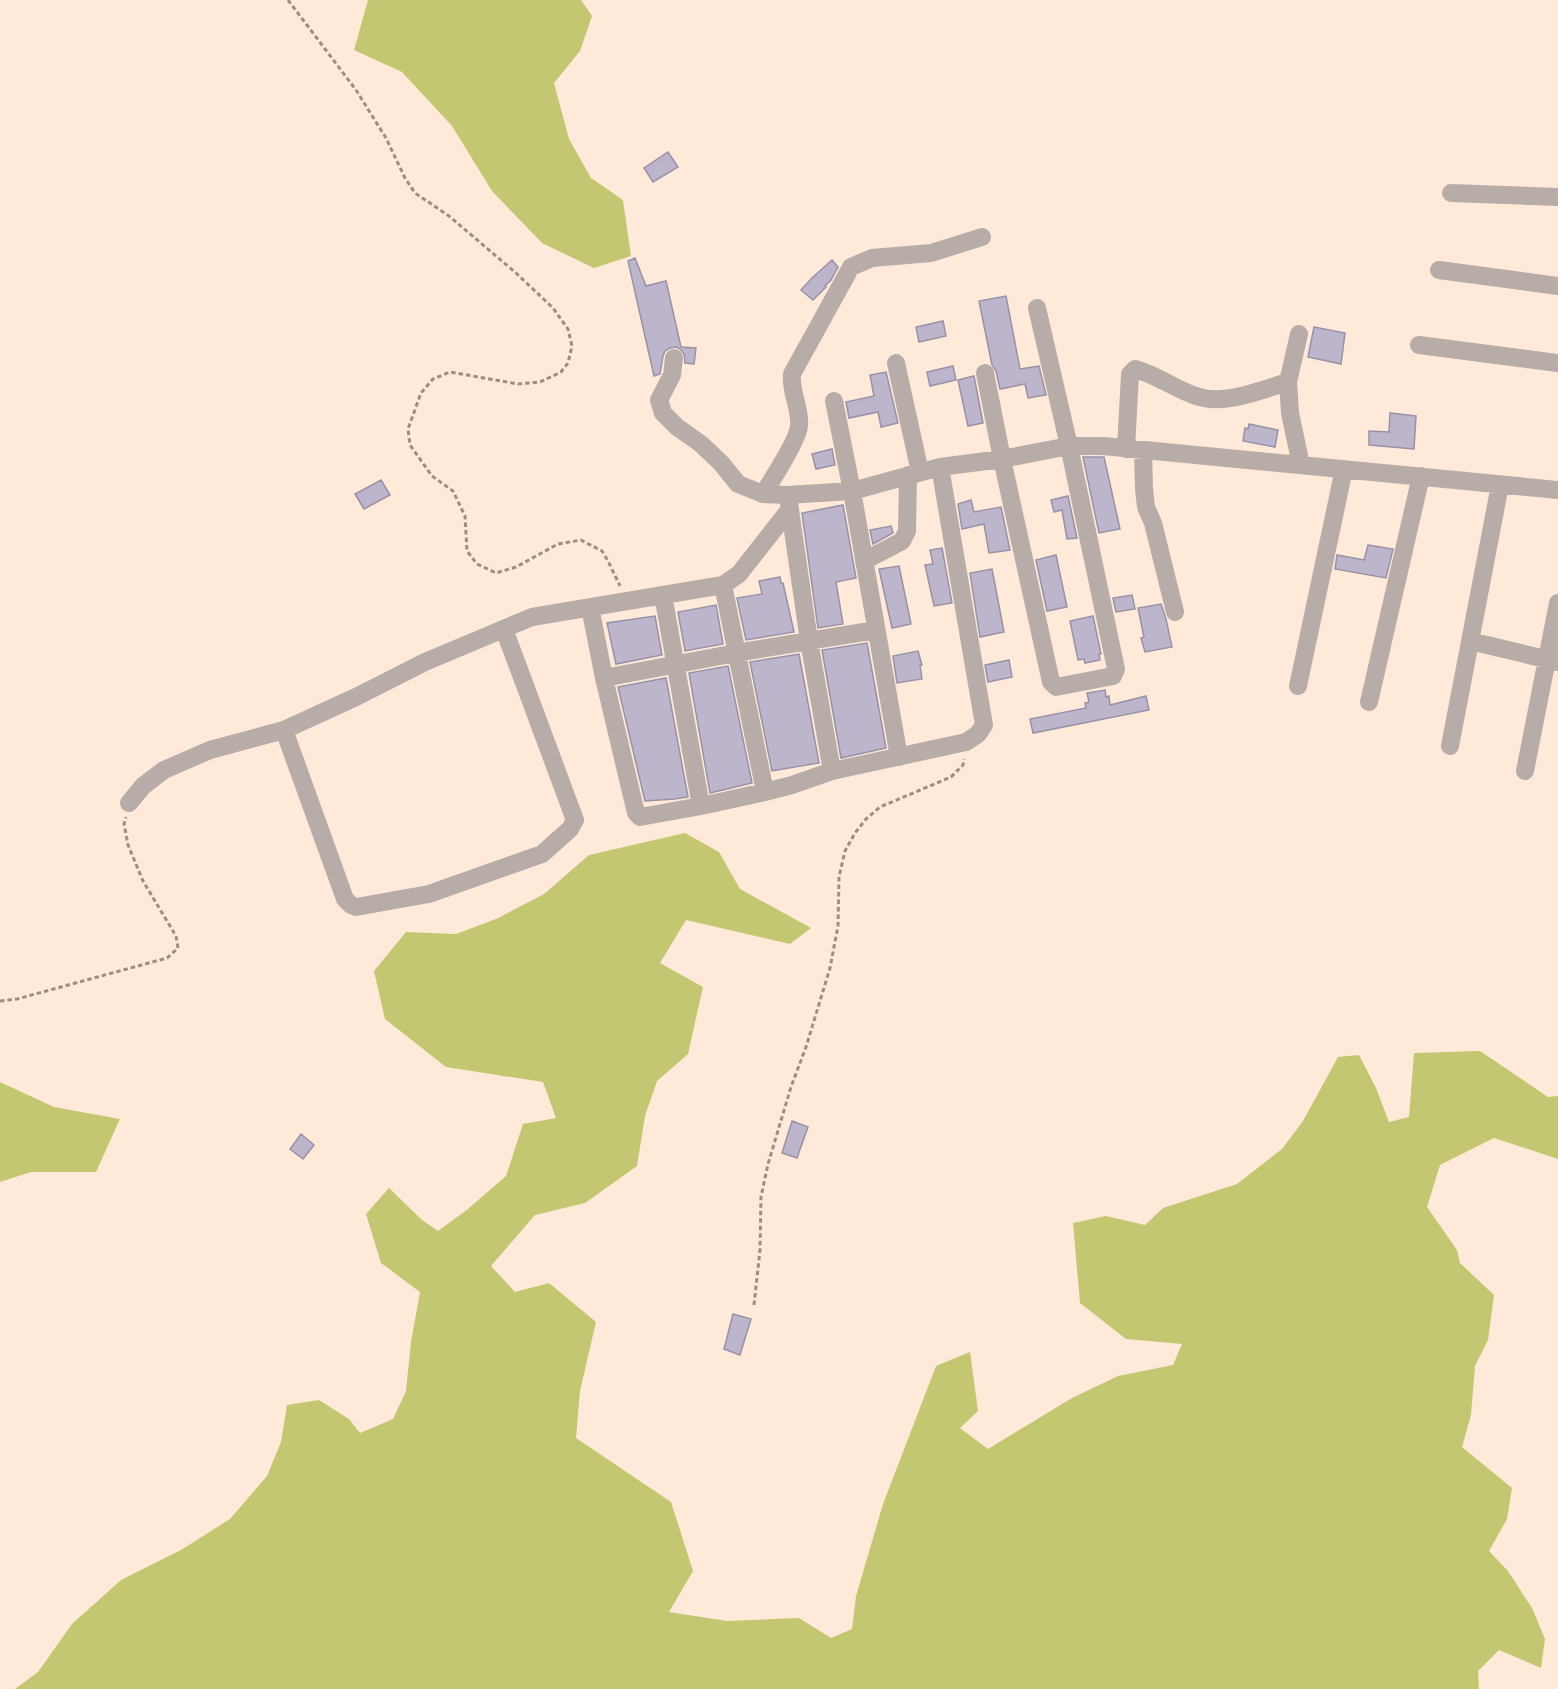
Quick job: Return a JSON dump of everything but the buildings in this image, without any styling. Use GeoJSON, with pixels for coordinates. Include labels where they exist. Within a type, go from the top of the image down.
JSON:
{"type":"FeatureCollection","features":[{"type":"Feature","properties":{"kind":"street"},"geometry":{"type":"LineString","coordinates":[[1451,192],[1558,196]]}},
{"type":"Feature","properties":{"kind":"street"},"geometry":{"type":"LineString","coordinates":[[764,494],[799,427],[797,406],[791,386],[792,374],[851,267],[872,258],[931,252],[982,237]]}},
{"type":"Feature","properties":{"kind":"street"},"geometry":{"type":"LineString","coordinates":[[1439,270],[1558,286]]}},
{"type":"Feature","properties":{"kind":"street"},"geometry":{"type":"LineString","coordinates":[[985,373],[1050,682],[1056,687],[1113,676],[1116,669],[1037,308]]}},
{"type":"Feature","properties":{"kind":"street"},"geometry":{"type":"LineString","coordinates":[[1299,334],[1288,382],[1290,413],[1301,465]]}},
{"type":"Feature","properties":{"kind":"street"},"geometry":{"type":"LineString","coordinates":[[1419,345],[1558,363]]}},
{"type":"Feature","properties":{"kind":"street"},"geometry":{"type":"LineString","coordinates":[[674,358],[672,375],[659,400],[663,413],[677,428],[701,444],[738,484],[788,502],[852,490],[940,467],[1002,459],[1069,446],[1103,446],[1558,490]]}},
{"type":"Feature","properties":{"kind":"street"},"geometry":{"type":"LineString","coordinates":[[864,561],[902,541],[907,531],[914,473],[896,363]]}},
{"type":"Feature","properties":{"kind":"street"},"geometry":{"type":"LineString","coordinates":[[1175,612],[1153,523],[1146,507],[1134,450],[1130,374],[1135,369],[1147,372],[1196,396],[1222,400],[1288,382]]}},
{"type":"Feature","properties":{"kind":"street"},"geometry":{"type":"LineString","coordinates":[[834,401],[899,757]]}},
{"type":"Feature","properties":{"kind":"street"},"geometry":{"type":"LineString","coordinates":[[590,607],[604,678],[636,813],[640,817],[765,792],[832,771],[966,742],[978,734],[984,725],[940,467]]}},
{"type":"Feature","properties":{"kind":"street"},"geometry":{"type":"LineString","coordinates":[[1298,686],[1344,469]]}},
{"type":"Feature","properties":{"kind":"street"},"geometry":{"type":"LineString","coordinates":[[1369,702],[1420,476]]}},
{"type":"Feature","properties":{"kind":"street"},"geometry":{"type":"LineString","coordinates":[[1450,746],[1500,485]]}},
{"type":"Feature","properties":{"kind":"street"},"geometry":{"type":"LineString","coordinates":[[129,803],[143,786],[164,770],[210,750],[284,730],[425,662],[532,617],[723,585],[738,574],[788,502]]}},
{"type":"Feature","properties":{"kind":"street"},"geometry":{"type":"LineString","coordinates":[[788,502],[832,771]]}},
{"type":"Feature","properties":{"kind":"street"},"geometry":{"type":"LineString","coordinates":[[723,585],[765,792]]}},
{"type":"Feature","properties":{"kind":"street"},"geometry":{"type":"LineString","coordinates":[[663,595],[701,806]]}},
{"type":"Feature","properties":{"kind":"street"},"geometry":{"type":"LineString","coordinates":[[1525,771],[1552,661],[1558,603]]}},
{"type":"Feature","properties":{"kind":"street"},"geometry":{"type":"LineString","coordinates":[[284,730],[345,899],[351,905],[356,907],[429,894],[542,854],[570,829],[575,820],[504,629]]}},
{"type":"Feature","properties":{"kind":"street"},"geometry":{"type":"LineString","coordinates":[[604,678],[876,630]]}},
{"type":"Feature","properties":{"kind":"street"},"geometry":{"type":"LineString","coordinates":[[1470,640],[1552,661]]}},
{"type":"Feature","properties":{"kind":"path"},"geometry":{"type":"LineString","coordinates":[[288,0],[356,90],[387,138],[405,178],[415,193],[449,216],[516,273],[553,308],[568,329],[572,346],[568,363],[561,372],[540,382],[518,384],[450,372],[434,379],[421,393],[408,429],[410,445],[432,476],[453,490],[465,516],[467,551],[477,564],[496,573],[516,567],[558,544],[581,540],[602,551],[627,601]]}},
{"type":"Feature","properties":{"kind":"path"},"geometry":{"type":"LineString","coordinates":[[754,1305],[760,1250],[761,1197],[768,1164],[791,1087],[830,968],[838,926],[839,877],[845,851],[866,819],[880,807],[951,777],[963,765],[966,742]]}},
{"type":"Feature","properties":{"kind":"path"},"geometry":{"type":"LineString","coordinates":[[0,1001],[17,999],[167,958],[178,948],[176,936],[143,881],[128,845],[124,824],[129,803]]}},
{"type":"Feature","properties":{"kind":"green space"},"geometry":{"type":"Polygon","coordinates":[[[368,0],[581,0],[592,16],[580,51],[554,83],[569,139],[591,178],[623,200],[631,256],[594,268],[542,243],[492,191],[452,126],[402,72],[354,50],[368,0]]]}},
{"type":"Feature","properties":{"kind":"green space"},"geometry":{"type":"Polygon","coordinates":[[[685,833],[719,852],[740,889],[811,928],[790,944],[686,920],[660,963],[703,987],[688,1054],[657,1081],[645,1116],[637,1166],[585,1203],[535,1215],[491,1266],[515,1292],[549,1283],[596,1322],[580,1391],[576,1438],[671,1502],[693,1571],[669,1612],[727,1621],[799,1618],[831,1638],[852,1629],[856,1596],[883,1504],[936,1366],[970,1352],[978,1411],[960,1428],[988,1449],[1072,1398],[1118,1376],[1173,1365],[1182,1344],[1126,1339],[1080,1303],[1073,1223],[1106,1216],[1145,1225],[1163,1208],[1237,1184],[1282,1149],[1303,1121],[1338,1057],[1359,1055],[1376,1088],[1389,1122],[1409,1117],[1414,1053],[1480,1051],[1548,1097],[1558,1096],[1558,1159],[1494,1138],[1440,1165],[1427,1207],[1457,1250],[1460,1263],[1494,1295],[1488,1340],[1475,1366],[1471,1415],[1462,1447],[1512,1488],[1507,1519],[1489,1551],[1508,1571],[1532,1608],[1545,1639],[1541,1668],[1499,1650],[1478,1671],[1479,1689],[15,1689],[38,1672],[72,1624],[121,1580],[181,1550],[230,1519],[267,1476],[281,1442],[287,1405],[319,1400],[349,1419],[360,1433],[393,1419],[406,1391],[411,1342],[420,1292],[381,1263],[366,1214],[389,1188],[422,1220],[438,1231],[506,1176],[523,1124],[556,1118],[543,1082],[446,1067],[385,1019],[374,971],[406,932],[456,934],[496,919],[544,894],[589,855],[685,833]]]}},
{"type":"Feature","properties":{"kind":"green space"},"geometry":{"type":"Polygon","coordinates":[[[0,1082],[54,1107],[120,1119],[96,1172],[31,1172],[0,1182],[0,1082]]]}}]}
